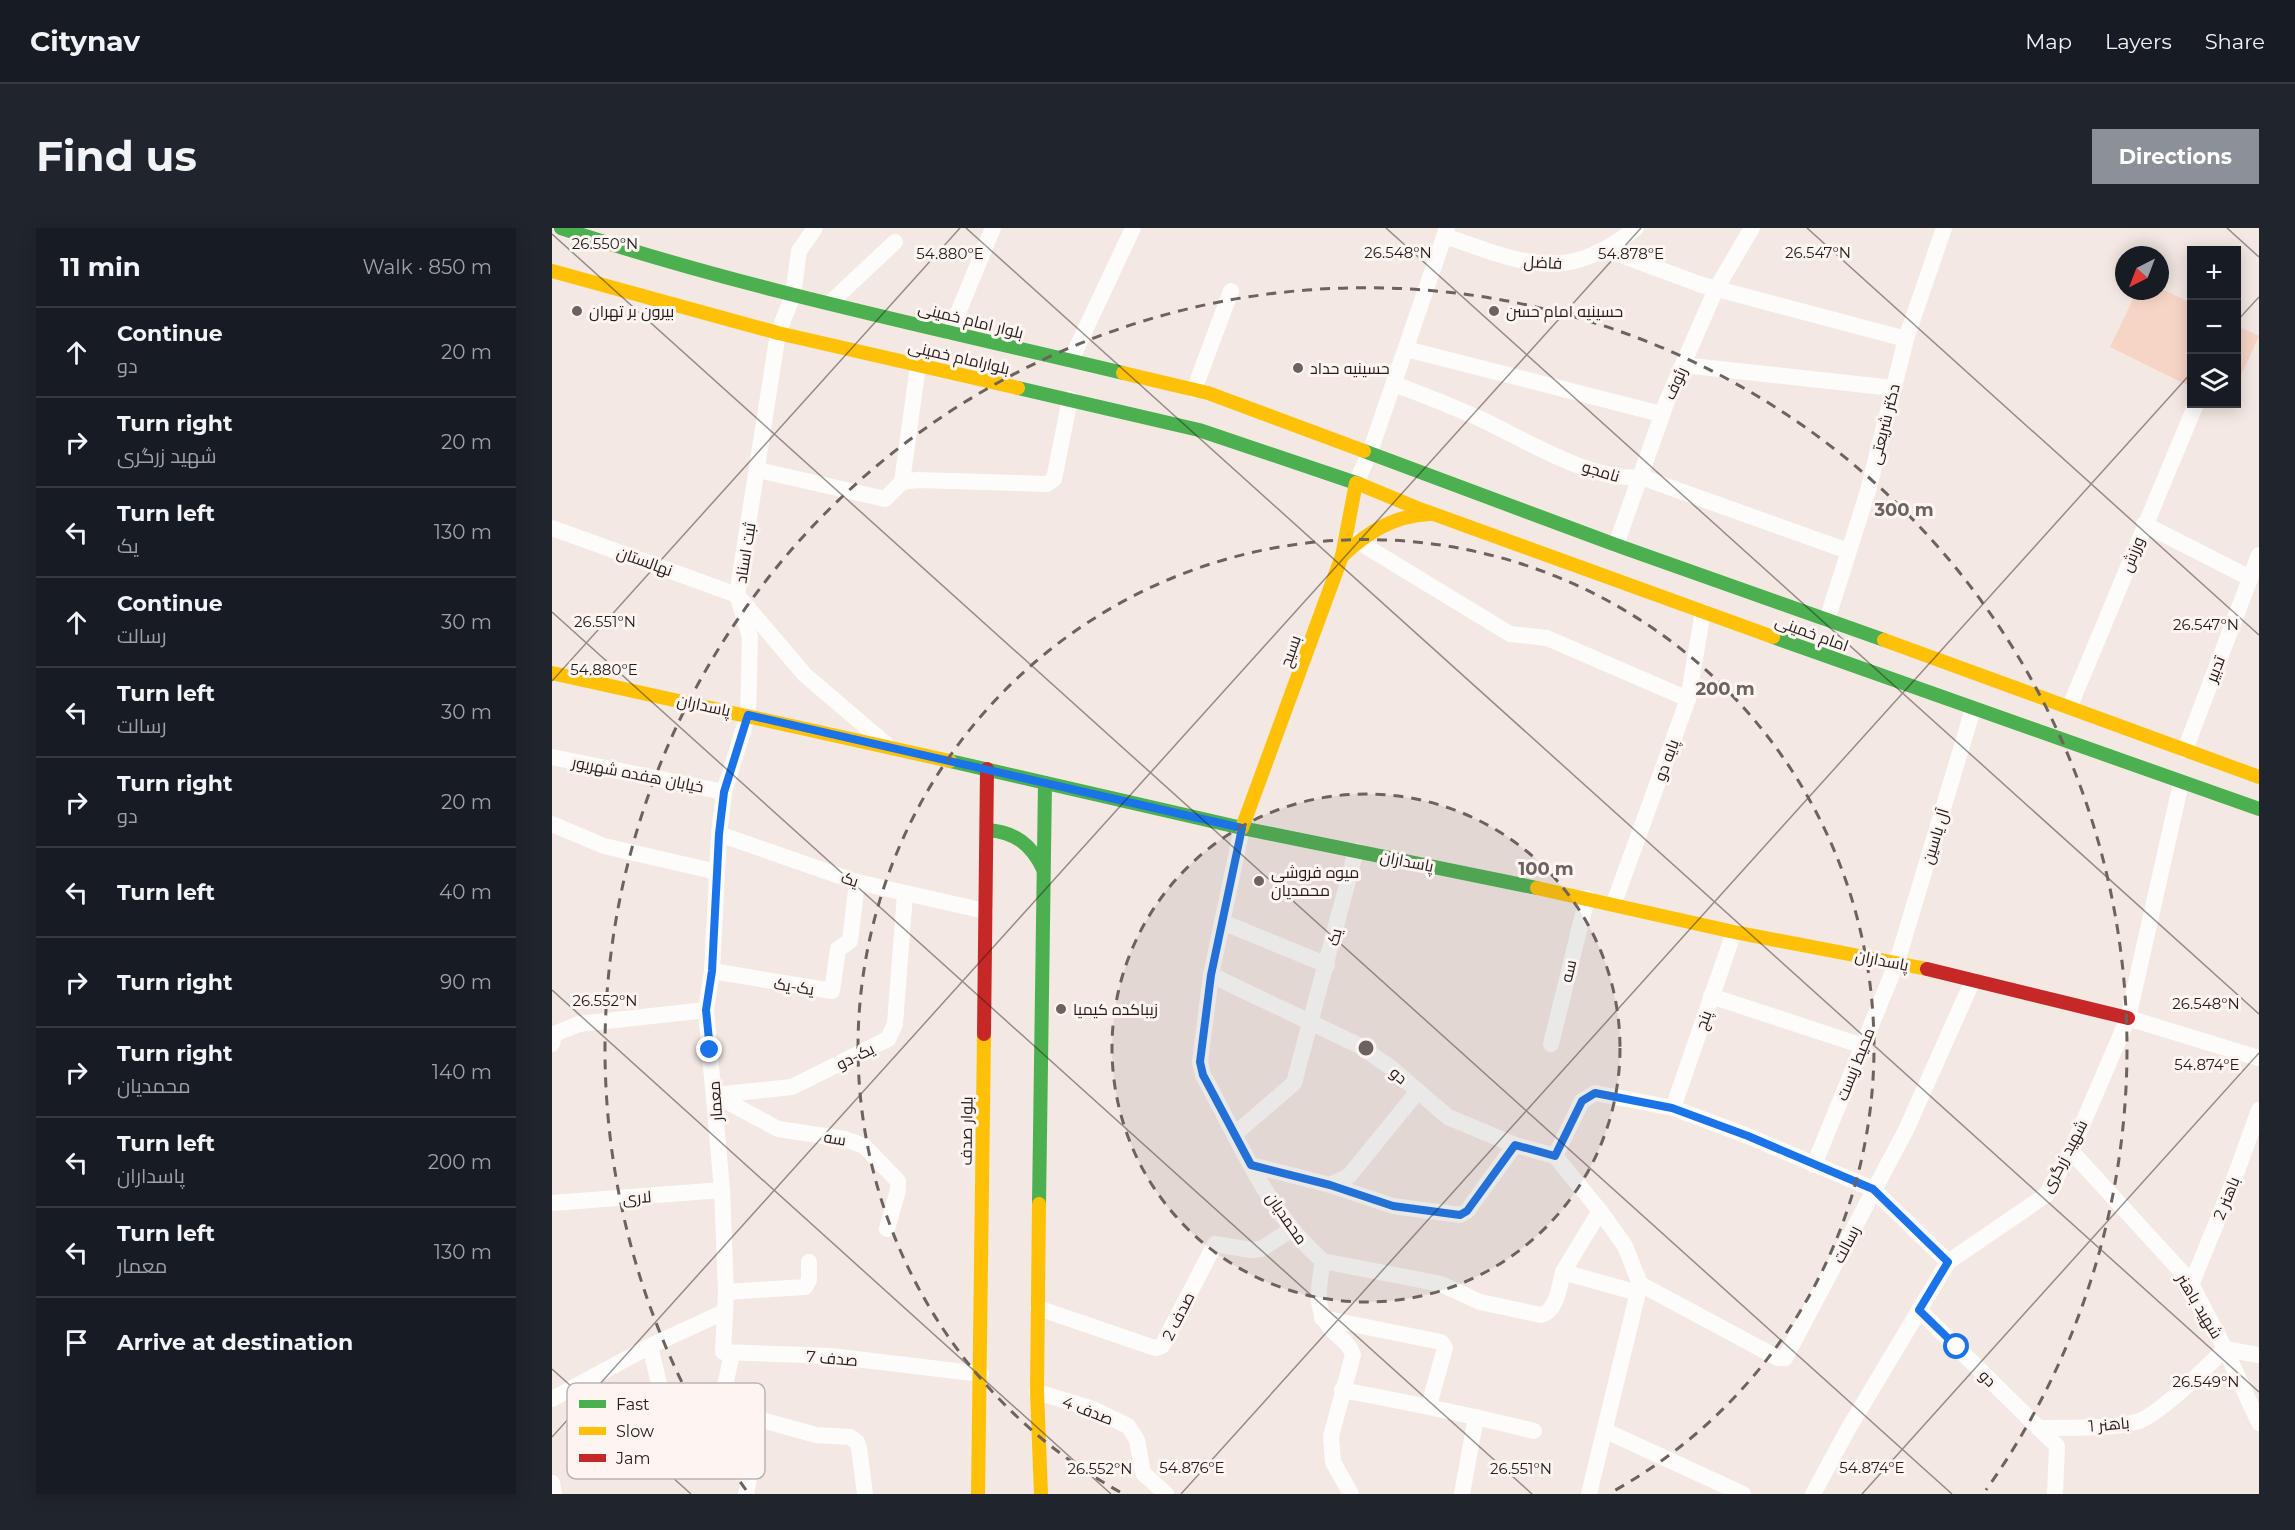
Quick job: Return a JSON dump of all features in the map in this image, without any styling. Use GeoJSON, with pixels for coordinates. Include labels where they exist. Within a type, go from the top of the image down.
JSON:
{"type":"FeatureCollection","features":[{"type":"Feature","properties":{"kind":"main road","name":"بلوار امام خمینی"},"geometry":{"type":"LineString","coordinates":[[563,228],[624,249],[793,295],[831,302],[1194,390],[1370,452]]}},
{"type":"Feature","properties":{"kind":"main road","name":"بلوارامام خمینی"},"geometry":{"type":"LineString","coordinates":[[553,273],[778,333],[1199,430],[1356,483]]}},
{"type":"Feature","properties":{"kind":"main road","name":"امام خمینی"},"geometry":{"type":"LineString","coordinates":[[1370,452],[1616,545],[2070,706],[2259,809]]}},
{"type":"Feature","properties":{"kind":"main road","name":"امام خمینی"},"geometry":{"type":"LineString","coordinates":[[1356,483],[1434,514],[1973,709],[2183,766],[2259,777]]}},
{"type":"Feature","properties":{"kind":"main road","name":"بسیح"},"geometry":{"type":"LineString","coordinates":[[1242,828],[1342,556],[1356,483]]}},
{"type":"Feature","properties":{"kind":"main road"},"geometry":{"type":"LineString","coordinates":[[1342,556],[1357,541],[1384,523],[1408,514],[1434,514]]}},
{"type":"Feature","properties":{"kind":"main road","name":"پاسداران"},"geometry":{"type":"LineString","coordinates":[[552,673],[748,715],[1242,828],[1614,903],[1734,932],[1897,962],[2128,1018]]}},
{"type":"Feature","properties":{"kind":"main road","name":"بلوار صدف"},"geometry":{"type":"LineString","coordinates":[[978,1494],[987,769]]}},
{"type":"Feature","properties":{"kind":"main road"},"geometry":{"type":"LineString","coordinates":[[1041,1494],[1037,1392],[1045,783]]}},
{"type":"Feature","properties":{"kind":"main road"},"geometry":{"type":"LineString","coordinates":[[987,830],[1002,831],[1023,839],[1038,858],[1043,872]]}},
{"type":"Feature","properties":{"kind":"street","name":"ثبت اسناد"},"geometry":{"type":"LineString","coordinates":[[815,228],[799,251],[793,295],[778,333],[738,595],[805,675],[889,747]]}},
{"type":"Feature","properties":{"kind":"street"},"geometry":{"type":"LineString","coordinates":[[950,332],[993,228]]}},
{"type":"Feature","properties":{"kind":"street"},"geometry":{"type":"LineString","coordinates":[[1071,360],[1133,228]]}},
{"type":"Feature","properties":{"kind":"street","name":"فاضل"},"geometry":{"type":"LineString","coordinates":[[1446,232],[1518,261],[1544,265],[1569,263],[1607,249],[1636,228]]}},
{"type":"Feature","properties":{"kind":"street","name":"رئوف"},"geometry":{"type":"LineString","coordinates":[[1616,545],[1661,414],[1716,289],[1752,228]]}},
{"type":"Feature","properties":{"kind":"street","name":"دکتر شریعتی"},"geometry":{"type":"LineString","coordinates":[[1827,620],[1868,491],[1906,339],[1944,228]]}},
{"type":"Feature","properties":{"kind":"street"},"geometry":{"type":"LineString","coordinates":[[1356,483],[1370,452],[1446,232]]}},
{"type":"Feature","properties":{"kind":"street"},"geometry":{"type":"LineString","coordinates":[[831,302],[895,242]]}},
{"type":"Feature","properties":{"kind":"street"},"geometry":{"type":"LineString","coordinates":[[1607,249],[1716,289],[1906,339]]}},
{"type":"Feature","properties":{"kind":"street"},"geometry":{"type":"LineString","coordinates":[[1194,390],[1231,291]]}},
{"type":"Feature","properties":{"kind":"street"},"geometry":{"type":"LineString","coordinates":[[1406,349],[1661,414]]}},
{"type":"Feature","properties":{"kind":"street"},"geometry":{"type":"LineString","coordinates":[[758,470],[885,499],[902,482],[918,365]]}},
{"type":"Feature","properties":{"kind":"street"},"geometry":{"type":"LineString","coordinates":[[1683,365],[1893,388]]}},
{"type":"Feature","properties":{"kind":"street","name":"نامجو"},"geometry":{"type":"LineString","coordinates":[[1394,384],[1448,404],[1577,464],[1614,477],[1641,477],[1848,551]]}},
{"type":"Feature","properties":{"kind":"street"},"geometry":{"type":"LineString","coordinates":[[902,482],[917,480],[1047,484],[1054,479],[1070,399]]}},
{"type":"Feature","properties":{"kind":"street","name":"ورزش"},"geometry":{"type":"LineString","coordinates":[[2070,706],[2194,408]]}},
{"type":"Feature","properties":{"kind":"street"},"geometry":{"type":"LineString","coordinates":[[2144,525],[2250,578]]}},
{"type":"Feature","properties":{"kind":"street","name":"نهالستان"},"geometry":{"type":"LineString","coordinates":[[552,528],[738,595]]}},
{"type":"Feature","properties":{"kind":"street"},"geometry":{"type":"LineString","coordinates":[[1357,541],[1510,634],[1547,638],[1688,699]]}},
{"type":"Feature","properties":{"kind":"street","name":"تدبیر"},"geometry":{"type":"LineString","coordinates":[[2183,766],[2259,555]]}},
{"type":"Feature","properties":{"kind":"street","name":"معمار"},"geometry":{"type":"LineString","coordinates":[[724,1312],[726,1292],[722,1190],[706,1010],[712,971],[719,834],[724,792],[748,715],[750,637],[738,595]]}},
{"type":"Feature","properties":{"kind":"street","name":"پایه دو"},"geometry":{"type":"LineString","coordinates":[[1614,903],[1688,699],[1703,612]]}},
{"type":"Feature","properties":{"kind":"street","name":"آل یاسین"},"geometry":{"type":"LineString","coordinates":[[1897,962],[1973,709]]}},
{"type":"Feature","properties":{"kind":"street","name":"خیابان هفده شهریور"},"geometry":{"type":"LineString","coordinates":[[552,757],[724,792]]}},
{"type":"Feature","properties":{"kind":"street","name":"شهید زرگری"},"geometry":{"type":"LineString","coordinates":[[1813,1494],[1847,1431],[1948,1262],[2046,1195],[2071,1151],[2128,1018],[2183,766]]}},
{"type":"Feature","properties":{"kind":"street"},"geometry":{"type":"LineString","coordinates":[[552,824],[604,846],[717,872]]}},
{"type":"Feature","properties":{"kind":"street","name":"محمدیان"},"geometry":{"type":"LineString","coordinates":[[1242,828],[1211,975],[1200,1062],[1203,1075],[1236,1133],[1251,1165],[1292,1229],[1305,1246],[1323,1261]]}},
{"type":"Feature","properties":{"kind":"street","name":"یک"},"geometry":{"type":"LineString","coordinates":[[719,834],[857,882],[985,910]]}},
{"type":"Feature","properties":{"kind":"street","name":"یک"},"geometry":{"type":"LineString","coordinates":[[1236,1133],[1294,1083],[1356,851]]}},
{"type":"Feature","properties":{"kind":"street","name":"یک-یک"},"geometry":{"type":"LineString","coordinates":[[712,971],[832,991],[838,949],[850,941],[857,882]]}},
{"type":"Feature","properties":{"kind":"street","name":"یک-دو"},"geometry":{"type":"LineString","coordinates":[[715,1095],[792,1087],[888,1039],[895,1024],[905,894]]}},
{"type":"Feature","properties":{"kind":"street","name":"سه"},"geometry":{"type":"LineString","coordinates":[[1551,1044],[1587,898]]}},
{"type":"Feature","properties":{"kind":"street"},"geometry":{"type":"LineString","coordinates":[[1222,922],[1327,965]]}},
{"type":"Feature","properties":{"kind":"street","name":"پنج"},"geometry":{"type":"LineString","coordinates":[[1672,1108],[1734,932]]}},
{"type":"Feature","properties":{"kind":"street","name":"محیط زیست"},"geometry":{"type":"LineString","coordinates":[[1815,1165],[1897,962]]}},
{"type":"Feature","properties":{"kind":"street","name":"دو"},"geometry":{"type":"LineString","coordinates":[[1211,975],[1358,1046],[1390,1067],[1448,1118],[1515,1145],[1555,1156]]}},
{"type":"Feature","properties":{"kind":"street","name":"رسالت"},"geometry":{"type":"LineString","coordinates":[[1639,1289],[1778,1358],[1785,1358],[1906,1130],[1973,980]]}},
{"type":"Feature","properties":{"kind":"street"},"geometry":{"type":"LineString","coordinates":[[1711,996],[1863,1046]]}},
{"type":"Feature","properties":{"kind":"street"},"geometry":{"type":"LineString","coordinates":[[552,1037],[579,1024],[706,1010]]}},
{"type":"Feature","properties":{"kind":"street","name":"پاسداران"},"geometry":{"type":"LineString","coordinates":[[2128,1018],[2259,1058]]}},
{"type":"Feature","properties":{"kind":"street"},"geometry":{"type":"LineString","coordinates":[[1330,1185],[1349,1176],[1418,1091]]}},
{"type":"Feature","properties":{"kind":"street"},"geometry":{"type":"LineString","coordinates":[[1589,1494],[1639,1289],[1625,1246],[1600,1210],[1555,1156],[1582,1101],[1588,1096],[1595,1093],[1672,1108],[1873,1189],[1948,1262]]}},
{"type":"Feature","properties":{"kind":"street","name":"سه"},"geometry":{"type":"LineString","coordinates":[[715,1095],[778,1129],[845,1139],[864,1146],[898,1181],[898,1190],[887,1229]]}},
{"type":"Feature","properties":{"kind":"street","name":"باهنر 2"},"geometry":{"type":"LineString","coordinates":[[2191,1285],[2232,1185],[2259,1110]]}},
{"type":"Feature","properties":{"kind":"street"},"geometry":{"type":"LineString","coordinates":[[1251,1165],[1330,1185],[1393,1206],[1460,1215],[1467,1211],[1515,1145]]}},
{"type":"Feature","properties":{"kind":"street","name":"شهید باهنر"},"geometry":{"type":"LineString","coordinates":[[2071,1151],[2191,1285],[2225,1349],[2259,1423]]}},
{"type":"Feature","properties":{"kind":"street","name":"لاری"},"geometry":{"type":"LineString","coordinates":[[552,1203],[722,1190]]}},
{"type":"Feature","properties":{"kind":"street"},"geometry":{"type":"LineString","coordinates":[[1351,1494],[1333,1462],[1331,1436],[1353,1355],[1351,1348],[1322,1318],[1318,1307],[1323,1261],[1441,1284],[1480,1302],[1541,1315],[1548,1313],[1552,1307],[1563,1272],[1600,1210]]}},
{"type":"Feature","properties":{"kind":"street","name":"صدف 2"},"geometry":{"type":"LineString","coordinates":[[1038,1308],[1155,1348],[1162,1346],[1215,1244],[1251,1250],[1261,1249],[1292,1229]]}},
{"type":"Feature","properties":{"kind":"street"},"geometry":{"type":"LineString","coordinates":[[726,1292],[805,1287],[809,1280],[809,1262]]}},
{"type":"Feature","properties":{"kind":"street"},"geometry":{"type":"LineString","coordinates":[[1563,1272],[1639,1289]]}},
{"type":"Feature","properties":{"kind":"street","name":"دو"},"geometry":{"type":"LineString","coordinates":[[1919,1310],[2057,1446],[2055,1494]]}},
{"type":"Feature","properties":{"kind":"street"},"geometry":{"type":"LineString","coordinates":[[582,1383],[650,1346],[724,1312],[723,1350],[725,1353],[732,1354],[726,1383]]}},
{"type":"Feature","properties":{"kind":"street"},"geometry":{"type":"LineString","coordinates":[[1322,1318],[1441,1342],[1445,1348],[1429,1405]]}},
{"type":"Feature","properties":{"kind":"street"},"geometry":{"type":"LineString","coordinates":[[650,1346],[659,1383]]}},
{"type":"Feature","properties":{"kind":"street"},"geometry":{"type":"LineString","coordinates":[[2225,1349],[2259,1354]]}},
{"type":"Feature","properties":{"kind":"street","name":"باهنر 1"},"geometry":{"type":"LineString","coordinates":[[2038,1428],[2138,1422],[2160,1407],[2225,1349]]}},
{"type":"Feature","properties":{"kind":"street","name":"صدف 7"},"geometry":{"type":"LineString","coordinates":[[732,1354],[831,1356],[981,1374]]}},
{"type":"Feature","properties":{"kind":"street"},"geometry":{"type":"LineString","coordinates":[[1342,1390],[1398,1402],[1429,1405],[1534,1431]]}},
{"type":"Feature","properties":{"kind":"street"},"geometry":{"type":"LineString","coordinates":[[552,1399],[567,1391]]}},
{"type":"Feature","properties":{"kind":"street","name":"صدف 4"},"geometry":{"type":"LineString","coordinates":[[1037,1392],[1093,1409],[1128,1426],[1137,1440],[1143,1473],[1166,1494]]}},
{"type":"Feature","properties":{"kind":"street"},"geometry":{"type":"LineString","coordinates":[[1462,1494],[1476,1417]]}},
{"type":"Feature","properties":{"kind":"street"},"geometry":{"type":"LineString","coordinates":[[765,1421],[816,1435],[850,1437],[857,1442],[865,1494]]}},
{"type":"Feature","properties":{"kind":"street"},"geometry":{"type":"LineString","coordinates":[[1606,1431],[1743,1494]]}},
{"type":"Feature","properties":{"kind":"street"},"geometry":{"type":"LineString","coordinates":[[746,1494],[749,1479]]}},
{"type":"Feature","properties":{"kind":"street"},"geometry":{"type":"LineString","coordinates":[[552,1483],[554,1494]]}},
{"type":"Feature","properties":{"kind":"shaded area"},"geometry":{"type":"Polygon","coordinates":[[[2169,292],[2187,301],[2187,385],[2110,347],[2133,300],[2169,300],[2169,292]]]}},
{"type":"Feature","properties":{"kind":"shaded area"},"geometry":{"type":"Polygon","coordinates":[[[2241,327],[2259,336],[2241,375],[2241,327]]]}},
{"type":"Feature","properties":{"kind":"traffic: fast"},"geometry":{"type":"LineString","coordinates":[[561,228],[770,289],[1123,373]]}},
{"type":"Feature","properties":{"kind":"traffic: fast"},"geometry":{"type":"LineString","coordinates":[[1018,388],[1199,430],[1359,484]]}},
{"type":"Feature","properties":{"kind":"traffic: fast"},"geometry":{"type":"LineString","coordinates":[[1364,451],[1616,545],[1884,640]]}},
{"type":"Feature","properties":{"kind":"traffic: fast"},"geometry":{"type":"LineString","coordinates":[[1773,637],[2259,809]]}},
{"type":"Feature","properties":{"kind":"traffic: fast"},"geometry":{"type":"LineString","coordinates":[[950,761],[1242,828],[1537,888]]}},
{"type":"Feature","properties":{"kind":"traffic: fast"},"geometry":{"type":"LineString","coordinates":[[1039,1204],[1045,783]]}},
{"type":"Feature","properties":{"kind":"traffic: fast"},"geometry":{"type":"LineString","coordinates":[[987,830],[1006,833],[1021,841],[1033,853],[1043,869]]}},
{"type":"Feature","properties":{"kind":"traffic: slow"},"geometry":{"type":"LineString","coordinates":[[552,271],[778,333],[1018,388]]}},
{"type":"Feature","properties":{"kind":"traffic: slow"},"geometry":{"type":"LineString","coordinates":[[1123,373],[1208,393],[1364,451]]}},
{"type":"Feature","properties":{"kind":"traffic: slow"},"geometry":{"type":"LineString","coordinates":[[1242,828],[1342,556],[1356,483]]}},
{"type":"Feature","properties":{"kind":"traffic: slow"},"geometry":{"type":"LineString","coordinates":[[1359,484],[1417,508],[1773,637]]}},
{"type":"Feature","properties":{"kind":"traffic: slow"},"geometry":{"type":"LineString","coordinates":[[1342,556],[1382,527],[1404,518],[1429,514]]}},
{"type":"Feature","properties":{"kind":"traffic: slow"},"geometry":{"type":"LineString","coordinates":[[1884,640],[2259,777]]}},
{"type":"Feature","properties":{"kind":"traffic: slow"},"geometry":{"type":"LineString","coordinates":[[552,673],[950,761]]}},
{"type":"Feature","properties":{"kind":"traffic: slow"},"geometry":{"type":"LineString","coordinates":[[1537,888],[1734,932],[1927,969]]}},
{"type":"Feature","properties":{"kind":"traffic: slow"},"geometry":{"type":"LineString","coordinates":[[978,1494],[984,1034]]}},
{"type":"Feature","properties":{"kind":"traffic: slow"},"geometry":{"type":"LineString","coordinates":[[1039,1204],[1037,1392],[1041,1494]]}},
{"type":"Feature","properties":{"kind":"traffic: jam"},"geometry":{"type":"LineString","coordinates":[[984,1034],[987,769]]}},
{"type":"Feature","properties":{"kind":"traffic: jam"},"geometry":{"type":"LineString","coordinates":[[1927,969],[2128,1018]]}},
{"type":"Feature","properties":{"kind":"place","name":"بیرون بر تهران"},"geometry":{"type":"Point","coordinates":[577,311]}},
{"type":"Feature","properties":{"kind":"place","name":"حسینیه امام حسن"},"geometry":{"type":"Point","coordinates":[1494,311]}},
{"type":"Feature","properties":{"kind":"place","name":"حسینیه حداد"},"geometry":{"type":"Point","coordinates":[1298,368]}},
{"type":"Feature","properties":{"kind":"place","name":"میوه فروشی محمدیان"},"geometry":{"type":"Point","coordinates":[1259,881]}},
{"type":"Feature","properties":{"kind":"place","name":"زیباکده کیمیا"},"geometry":{"type":"Point","coordinates":[1061,1009]}},
{"type":"Feature","properties":{"kind":"route"},"geometry":{"type":"LineString","coordinates":[[710,1050],[706,1010],[712,971],[719,834],[724,792],[748,715],[1242,828],[1211,975],[1200,1062],[1203,1075],[1236,1133],[1251,1165],[1330,1185],[1393,1206],[1452,1216],[1460,1215],[1467,1211],[1515,1145],[1555,1156],[1582,1101],[1588,1096],[1595,1093],[1672,1108],[1748,1136],[1873,1189],[1948,1262],[1919,1310],[1957,1347]]}}]}
